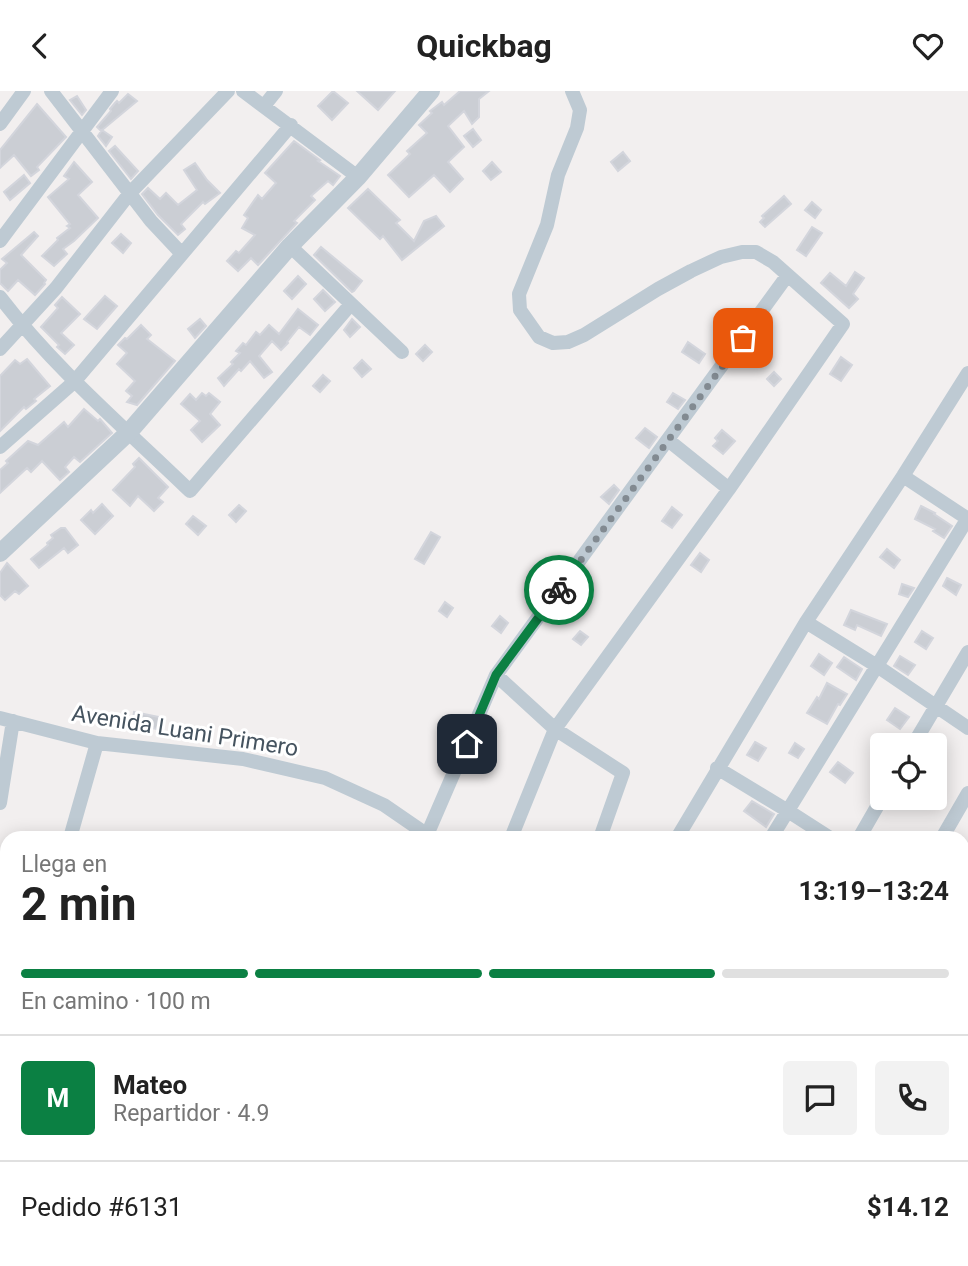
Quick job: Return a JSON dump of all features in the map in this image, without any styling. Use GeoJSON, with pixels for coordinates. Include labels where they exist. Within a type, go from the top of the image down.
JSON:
{"type":"FeatureCollection","features":[{"type":"Feature","properties":{"kind":"street"},"geometry":{"type":"LineString","coordinates":[[0,124],[24,91]]}},
{"type":"Feature","properties":{"kind":"street"},"geometry":{"type":"LineString","coordinates":[[51,91],[151,221],[183,254]]}},
{"type":"Feature","properties":{"kind":"street"},"geometry":{"type":"LineString","coordinates":[[0,241],[112,91]]}},
{"type":"Feature","properties":{"kind":"street"},"geometry":{"type":"LineString","coordinates":[[0,349],[56,288],[130,193],[228,91]]}},
{"type":"Feature","properties":{"kind":"street"},"geometry":{"type":"LineString","coordinates":[[243,91],[358,177]]}},
{"type":"Feature","properties":{"kind":"street"},"geometry":{"type":"LineString","coordinates":[[264,106],[276,91]]}},
{"type":"Feature","properties":{"kind":"street"},"geometry":{"type":"LineString","coordinates":[[2,548],[129,432],[289,246],[358,177],[432,91]]}},
{"type":"Feature","properties":{"kind":"street"},"geometry":{"type":"LineString","coordinates":[[514,831],[555,729],[729,489],[843,324],[773,262],[756,252],[742,252],[721,257],[691,271],[568,342],[553,343],[539,337],[520,310],[519,294],[547,225],[558,175],[577,128],[580,110],[572,91]]}},
{"type":"Feature","properties":{"kind":"street"},"geometry":{"type":"LineString","coordinates":[[0,447],[74,382],[291,125]]}},
{"type":"Feature","properties":{"kind":"street"},"geometry":{"type":"LineString","coordinates":[[289,246],[402,352]]}},
{"type":"Feature","properties":{"kind":"street"},"geometry":{"type":"LineString","coordinates":[[431,831],[496,675],[787,276]]}},
{"type":"Feature","properties":{"kind":"street"},"geometry":{"type":"LineString","coordinates":[[0,297],[74,382],[190,491],[351,304]]}},
{"type":"Feature","properties":{"kind":"street"},"geometry":{"type":"LineString","coordinates":[[681,831],[806,622],[968,373]]}},
{"type":"Feature","properties":{"kind":"street"},"geometry":{"type":"LineString","coordinates":[[668,440],[729,489]]}},
{"type":"Feature","properties":{"kind":"street"},"geometry":{"type":"LineString","coordinates":[[775,831],[968,519],[903,476]]}},
{"type":"Feature","properties":{"kind":"street"},"geometry":{"type":"LineString","coordinates":[[806,622],[937,705],[968,728]]}},
{"type":"Feature","properties":{"kind":"street"},"geometry":{"type":"LineString","coordinates":[[920,733],[968,652]]}},
{"type":"Feature","properties":{"kind":"street"},"geometry":{"type":"LineString","coordinates":[[496,675],[555,729],[623,773],[602,831]]}},
{"type":"Feature","properties":{"kind":"street"},"geometry":{"type":"LineString","coordinates":[[0,803],[6,720]]}},
{"type":"Feature","properties":{"kind":"street","name":"Avenida Luani Primero"},"geometry":{"type":"LineString","coordinates":[[6,720],[97,743],[243,759],[325,778],[384,805],[421,831]]}},
{"type":"Feature","properties":{"kind":"street"},"geometry":{"type":"LineString","coordinates":[[72,831],[97,743]]}},
{"type":"Feature","properties":{"kind":"street"},"geometry":{"type":"LineString","coordinates":[[717,768],[819,831]]}},
{"type":"Feature","properties":{"kind":"street"},"geometry":{"type":"LineString","coordinates":[[946,831],[968,793]]}},
{"type":"Feature","properties":{"kind":"street"},"geometry":{"type":"LineString","coordinates":[[863,831],[875,810]]}},
{"type":"Feature","properties":{"kind":"building"},"geometry":{"type":"Polygon","coordinates":[[[333,91],[348,103],[332,120],[318,106],[333,91]]]}},
{"type":"Feature","properties":{"kind":"building"},"geometry":{"type":"Polygon","coordinates":[[[357,91],[395,91],[378,110],[357,91]]]}},
{"type":"Feature","properties":{"kind":"building"},"geometry":{"type":"Polygon","coordinates":[[[460,91],[489,91],[479,99],[479,117],[472,124],[464,111],[448,126],[464,147],[448,162],[463,179],[450,192],[434,175],[409,197],[388,175],[410,154],[407,151],[427,133],[419,125],[432,113],[430,111],[442,102],[444,105],[460,91]]]}},
{"type":"Feature","properties":{"kind":"building"},"geometry":{"type":"Polygon","coordinates":[[[128,94],[137,101],[101,131],[97,127],[110,109],[128,94]]]}},
{"type":"Feature","properties":{"kind":"building"},"geometry":{"type":"Polygon","coordinates":[[[77,96],[86,110],[82,115],[70,100],[77,96]]]}},
{"type":"Feature","properties":{"kind":"building"},"geometry":{"type":"Polygon","coordinates":[[[37,104],[66,137],[31,176],[14,155],[0,168],[0,150],[37,104]]]}},
{"type":"Feature","properties":{"kind":"building"},"geometry":{"type":"Polygon","coordinates":[[[473,129],[481,140],[473,147],[464,136],[473,129]]]}},
{"type":"Feature","properties":{"kind":"building"},"geometry":{"type":"Polygon","coordinates":[[[102,130],[112,137],[106,146],[98,136],[102,130]]]}},
{"type":"Feature","properties":{"kind":"building"},"geometry":{"type":"Polygon","coordinates":[[[294,141],[340,176],[333,185],[328,181],[311,196],[315,200],[258,265],[251,258],[238,271],[227,261],[236,251],[239,253],[255,235],[242,228],[248,218],[244,215],[258,195],[262,199],[276,183],[265,173],[294,141]]]}},
{"type":"Feature","properties":{"kind":"building"},"geometry":{"type":"Polygon","coordinates":[[[115,146],[138,171],[131,179],[109,151],[115,146]]]}},
{"type":"Feature","properties":{"kind":"building"},"geometry":{"type":"Polygon","coordinates":[[[623,152],[630,161],[618,171],[611,162],[623,152]]]}},
{"type":"Feature","properties":{"kind":"building"},"geometry":{"type":"Polygon","coordinates":[[[74,162],[92,182],[78,195],[98,218],[63,249],[67,254],[54,266],[42,256],[57,238],[70,228],[67,226],[70,224],[48,197],[69,179],[64,176],[74,162]]]}},
{"type":"Feature","properties":{"kind":"building"},"geometry":{"type":"Polygon","coordinates":[[[492,162],[501,172],[491,180],[483,171],[492,162]]]}},
{"type":"Feature","properties":{"kind":"building"},"geometry":{"type":"Polygon","coordinates":[[[195,163],[220,193],[205,204],[203,202],[181,224],[185,229],[178,235],[142,194],[148,188],[160,199],[166,193],[178,205],[197,190],[184,170],[195,163]]]}},
{"type":"Feature","properties":{"kind":"building"},"geometry":{"type":"Polygon","coordinates":[[[24,175],[30,183],[10,200],[4,192],[24,175]]]}},
{"type":"Feature","properties":{"kind":"building"},"geometry":{"type":"Polygon","coordinates":[[[368,189],[400,220],[396,223],[414,241],[424,221],[436,216],[444,226],[402,260],[383,236],[380,239],[348,208],[368,189]]]}},
{"type":"Feature","properties":{"kind":"building"},"geometry":{"type":"Polygon","coordinates":[[[784,196],[791,204],[765,227],[760,222],[764,218],[762,216],[784,196]]]}},
{"type":"Feature","properties":{"kind":"building"},"geometry":{"type":"Polygon","coordinates":[[[812,202],[821,210],[815,218],[805,210],[812,202]]]}},
{"type":"Feature","properties":{"kind":"building"},"geometry":{"type":"Polygon","coordinates":[[[812,227],[822,233],[806,256],[797,250],[812,227]]]}},
{"type":"Feature","properties":{"kind":"building"},"geometry":{"type":"Polygon","coordinates":[[[34,232],[38,236],[21,255],[46,280],[45,284],[35,295],[18,280],[8,291],[0,283],[0,270],[7,263],[2,259],[34,232]]]}},
{"type":"Feature","properties":{"kind":"building"},"geometry":{"type":"Polygon","coordinates":[[[121,234],[131,243],[123,253],[112,243],[121,234]]]}},
{"type":"Feature","properties":{"kind":"building"},"geometry":{"type":"Polygon","coordinates":[[[321,247],[362,281],[354,291],[314,255],[321,247]]]}},
{"type":"Feature","properties":{"kind":"building"},"geometry":{"type":"Polygon","coordinates":[[[855,272],[864,278],[853,294],[858,299],[849,308],[821,283],[830,273],[846,286],[855,272]]]}},
{"type":"Feature","properties":{"kind":"building"},"geometry":{"type":"Polygon","coordinates":[[[298,276],[306,284],[292,299],[284,291],[298,276]]]}},
{"type":"Feature","properties":{"kind":"building"},"geometry":{"type":"Polygon","coordinates":[[[323,290],[335,302],[325,311],[314,299],[323,290]]]}},
{"type":"Feature","properties":{"kind":"building"},"geometry":{"type":"Polygon","coordinates":[[[105,296],[117,306],[97,329],[84,319],[105,296]]]}},
{"type":"Feature","properties":{"kind":"building"},"geometry":{"type":"Polygon","coordinates":[[[62,297],[80,314],[61,333],[74,345],[65,354],[41,327],[58,308],[55,305],[62,297]]]}},
{"type":"Feature","properties":{"kind":"building"},"geometry":{"type":"Polygon","coordinates":[[[298,309],[318,325],[310,335],[299,327],[281,350],[272,341],[259,356],[272,372],[264,378],[250,361],[224,386],[218,378],[233,364],[231,362],[240,353],[236,351],[243,343],[246,345],[256,332],[260,335],[269,325],[279,334],[298,309]]]}},
{"type":"Feature","properties":{"kind":"building"},"geometry":{"type":"Polygon","coordinates":[[[200,319],[206,326],[195,338],[188,329],[200,319]]]}},
{"type":"Feature","properties":{"kind":"building"},"geometry":{"type":"Polygon","coordinates":[[[352,319],[360,327],[350,337],[344,330],[352,319]]]}},
{"type":"Feature","properties":{"kind":"building"},"geometry":{"type":"Polygon","coordinates":[[[141,325],[151,335],[147,339],[175,361],[137,405],[127,402],[132,396],[126,391],[135,381],[117,364],[127,353],[118,345],[141,325]]]}},
{"type":"Feature","properties":{"kind":"building"},"geometry":{"type":"Polygon","coordinates":[[[688,342],[705,354],[699,363],[682,352],[688,342]]]}},
{"type":"Feature","properties":{"kind":"building"},"geometry":{"type":"Polygon","coordinates":[[[425,345],[432,352],[423,361],[416,354],[425,345]]]}},
{"type":"Feature","properties":{"kind":"building"},"geometry":{"type":"Polygon","coordinates":[[[841,357],[852,365],[841,381],[830,374],[841,357]]]}},
{"type":"Feature","properties":{"kind":"building"},"geometry":{"type":"Polygon","coordinates":[[[27,359],[50,386],[0,431],[0,376],[15,360],[20,364],[27,359]]]}},
{"type":"Feature","properties":{"kind":"building"},"geometry":{"type":"Polygon","coordinates":[[[362,360],[371,369],[362,377],[354,368],[362,360]]]}},
{"type":"Feature","properties":{"kind":"building"},"geometry":{"type":"Polygon","coordinates":[[[774,372],[781,379],[774,386],[767,379],[774,372]]]}},
{"type":"Feature","properties":{"kind":"building"},"geometry":{"type":"Polygon","coordinates":[[[323,375],[330,381],[320,392],[313,386],[323,375]]]}},
{"type":"Feature","properties":{"kind":"building"},"geometry":{"type":"Polygon","coordinates":[[[202,393],[206,396],[209,393],[220,402],[210,414],[220,425],[202,442],[191,430],[200,421],[181,404],[190,394],[196,400],[202,393]]]}},
{"type":"Feature","properties":{"kind":"building"},"geometry":{"type":"Polygon","coordinates":[[[673,393],[685,400],[678,409],[667,402],[673,393]]]}},
{"type":"Feature","properties":{"kind":"building"},"geometry":{"type":"Polygon","coordinates":[[[84,409],[98,421],[100,419],[112,433],[80,462],[74,457],[65,467],[69,472],[60,480],[42,461],[31,472],[27,468],[0,493],[0,470],[8,463],[6,461],[28,441],[38,445],[64,422],[68,427],[84,409]]]}},
{"type":"Feature","properties":{"kind":"building"},"geometry":{"type":"Polygon","coordinates":[[[645,428],[657,437],[649,448],[636,438],[645,428]]]}},
{"type":"Feature","properties":{"kind":"building"},"geometry":{"type":"Polygon","coordinates":[[[722,430],[735,441],[723,454],[713,446],[718,441],[715,438],[722,430]]]}},
{"type":"Feature","properties":{"kind":"building"},"geometry":{"type":"Polygon","coordinates":[[[139,458],[168,487],[158,498],[163,502],[154,511],[138,496],[130,506],[113,490],[135,467],[133,464],[139,458]]]}},
{"type":"Feature","properties":{"kind":"building"},"geometry":{"type":"Polygon","coordinates":[[[614,485],[619,490],[609,504],[601,497],[614,485]]]}},
{"type":"Feature","properties":{"kind":"building"},"geometry":{"type":"Polygon","coordinates":[[[102,504],[113,516],[95,534],[81,520],[102,504]]]}},
{"type":"Feature","properties":{"kind":"building"},"geometry":{"type":"Polygon","coordinates":[[[239,505],[246,511],[236,522],[229,515],[239,505]]]}},
{"type":"Feature","properties":{"kind":"building"},"geometry":{"type":"Polygon","coordinates":[[[921,506],[952,526],[944,538],[933,531],[935,529],[915,519],[921,506]]]}},
{"type":"Feature","properties":{"kind":"building"},"geometry":{"type":"Polygon","coordinates":[[[672,507],[682,515],[672,528],[662,521],[672,507]]]}},
{"type":"Feature","properties":{"kind":"building"},"geometry":{"type":"Polygon","coordinates":[[[193,516],[206,526],[198,535],[186,524],[193,516]]]}},
{"type":"Feature","properties":{"kind":"building"},"geometry":{"type":"Polygon","coordinates":[[[65,528],[78,545],[68,553],[64,548],[39,568],[31,559],[48,545],[53,538],[51,535],[65,528]]]}},
{"type":"Feature","properties":{"kind":"building"},"geometry":{"type":"Polygon","coordinates":[[[431,532],[440,537],[424,564],[415,559],[431,532]]]}},
{"type":"Feature","properties":{"kind":"building"},"geometry":{"type":"Polygon","coordinates":[[[887,549],[900,560],[894,568],[880,557],[887,549]]]}},
{"type":"Feature","properties":{"kind":"building"},"geometry":{"type":"Polygon","coordinates":[[[700,553],[709,560],[701,572],[691,565],[700,553]]]}},
{"type":"Feature","properties":{"kind":"building"},"geometry":{"type":"Polygon","coordinates":[[[7,563],[28,586],[19,594],[15,591],[5,600],[0,595],[0,573],[7,563]]]}},
{"type":"Feature","properties":{"kind":"building"},"geometry":{"type":"Polygon","coordinates":[[[947,578],[961,585],[956,595],[943,586],[947,578]]]}},
{"type":"Feature","properties":{"kind":"building"},"geometry":{"type":"Polygon","coordinates":[[[902,584],[914,588],[908,597],[899,594],[902,584]]]}},
{"type":"Feature","properties":{"kind":"building"},"geometry":{"type":"Polygon","coordinates":[[[445,602],[453,608],[447,617],[439,611],[445,602]]]}},
{"type":"Feature","properties":{"kind":"building"},"geometry":{"type":"Polygon","coordinates":[[[851,610],[887,624],[881,636],[857,625],[855,630],[844,625],[851,610]]]}},
{"type":"Feature","properties":{"kind":"building"},"geometry":{"type":"Polygon","coordinates":[[[500,616],[508,623],[501,633],[492,626],[500,616]]]}},
{"type":"Feature","properties":{"kind":"building"},"geometry":{"type":"Polygon","coordinates":[[[580,631],[588,637],[581,645],[573,639],[580,631]]]}},
{"type":"Feature","properties":{"kind":"building"},"geometry":{"type":"Polygon","coordinates":[[[922,631],[933,638],[926,649],[915,642],[922,631]]]}},
{"type":"Feature","properties":{"kind":"building"},"geometry":{"type":"Polygon","coordinates":[[[819,654],[832,663],[824,675],[811,666],[819,654]]]}},
{"type":"Feature","properties":{"kind":"building"},"geometry":{"type":"Polygon","coordinates":[[[900,656],[915,665],[908,675],[894,666],[900,656]]]}},
{"type":"Feature","properties":{"kind":"building"},"geometry":{"type":"Polygon","coordinates":[[[844,657],[862,669],[856,680],[837,667],[844,657]]]}},
{"type":"Feature","properties":{"kind":"building"},"geometry":{"type":"Polygon","coordinates":[[[827,683],[847,694],[827,724],[807,713],[817,697],[819,699],[827,683]]]}},
{"type":"Feature","properties":{"kind":"building"},"geometry":{"type":"Polygon","coordinates":[[[895,708],[909,717],[900,729],[887,720],[895,708]]]}},
{"type":"Feature","properties":{"kind":"building"},"geometry":{"type":"Polygon","coordinates":[[[134,712],[159,717],[157,729],[132,724],[134,712]]]}},
{"type":"Feature","properties":{"kind":"building"},"geometry":{"type":"Polygon","coordinates":[[[755,742],[766,748],[758,761],[747,755],[755,742]]]}},
{"type":"Feature","properties":{"kind":"building"},"geometry":{"type":"Polygon","coordinates":[[[795,743],[804,749],[798,758],[789,753],[795,743]]]}},
{"type":"Feature","properties":{"kind":"building"},"geometry":{"type":"Polygon","coordinates":[[[838,762],[853,773],[845,783],[830,772],[838,762]]]}},
{"type":"Feature","properties":{"kind":"building"},"geometry":{"type":"Polygon","coordinates":[[[752,801],[774,814],[766,827],[744,811],[752,801]]]}},
{"type":"Feature","properties":{"kind":"way so far"},"geometry":{"type":"LineString","coordinates":[[559,590],[743,338]]}},
{"type":"Feature","properties":{"kind":"route"},"geometry":{"type":"LineString","coordinates":[[467,744],[496,675],[559,590]]}}]}
